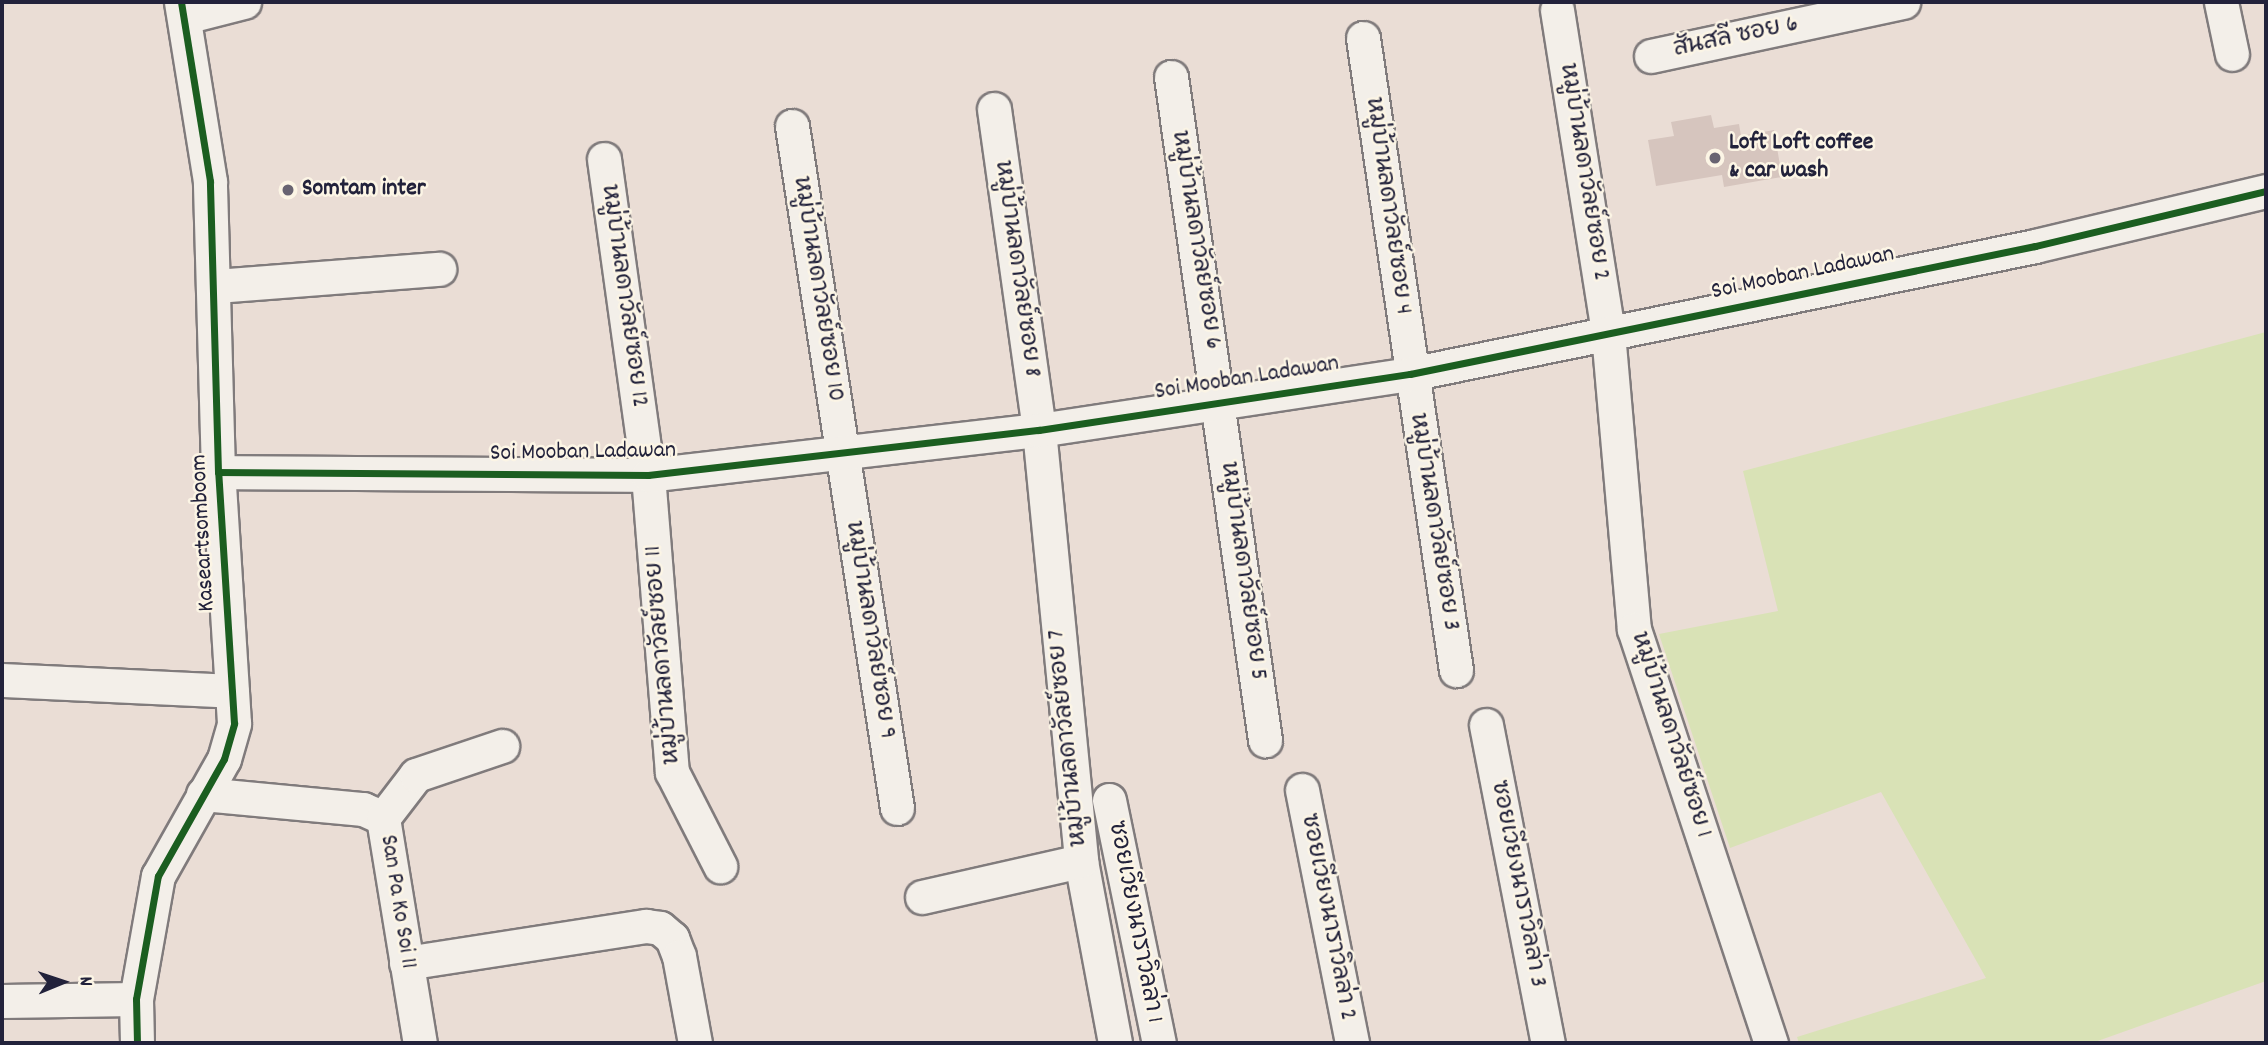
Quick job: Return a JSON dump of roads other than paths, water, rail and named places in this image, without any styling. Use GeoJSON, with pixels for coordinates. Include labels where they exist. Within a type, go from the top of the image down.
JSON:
{"type":"FeatureCollection","features":[{"type":"Feature","properties":{"kind":"street"},"geometry":{"type":"LineString","coordinates":[[183,9],[244,2]]}},
{"type":"Feature","properties":{"kind":"street","name":"สันสลี ซอย 6"},"geometry":{"type":"LineString","coordinates":[[1651,56],[1903,2]]}},
{"type":"Feature","properties":{"kind":"street"},"geometry":{"type":"LineString","coordinates":[[2221,2],[2232,54]]}},
{"type":"Feature","properties":{"kind":"street","name":"Kaseartsomboom"},"geometry":{"type":"LineString","coordinates":[[137,1043],[136,999],[158,876],[224,759],[234,723],[218,472],[216,286],[210,181],[183,9]]}},
{"type":"Feature","properties":{"kind":"street","name":"หมู่บ้านลดาวัลย์ซอย 2"},"geometry":{"type":"LineString","coordinates":[[1557,10],[1608,333]]}},
{"type":"Feature","properties":{"kind":"street","name":"หมู่บ้านลดาวัลย์ซอย 4"},"geometry":{"type":"LineString","coordinates":[[1363,37],[1410,374]]}},
{"type":"Feature","properties":{"kind":"street","name":"หมู่บ้านลดาวัลย์ซอย 6"},"geometry":{"type":"LineString","coordinates":[[1171,77],[1219,402]]}},
{"type":"Feature","properties":{"kind":"street","name":"หมู่บ้านลดาวัลย์ซอย 8"},"geometry":{"type":"LineString","coordinates":[[994,109],[1039,430]]}},
{"type":"Feature","properties":{"kind":"street","name":"หมู่บ้านลดาวัลย์ซอย 10"},"geometry":{"type":"LineString","coordinates":[[792,126],[841,453]]}},
{"type":"Feature","properties":{"kind":"street","name":"หมู่บ้านลดาวัลย์ซอย 12"},"geometry":{"type":"LineString","coordinates":[[604,159],[648,475]]}},
{"type":"Feature","properties":{"kind":"street","name":"Soi Mooban Ladawan"},"geometry":{"type":"LineString","coordinates":[[218,472],[648,475],[1039,430],[1410,374],[2035,246],[2266,191]]}},
{"type":"Feature","properties":{"kind":"street"},"geometry":{"type":"LineString","coordinates":[[216,286],[439,269]]}},
{"type":"Feature","properties":{"kind":"street","name":"หมู่บ้านลดาวัลย์ซอย 1"},"geometry":{"type":"LineString","coordinates":[[1608,333],[1634,629],[1771,1043]]}},
{"type":"Feature","properties":{"kind":"street","name":"หมู่บ้านลดาวัลย์ซอย 3"},"geometry":{"type":"LineString","coordinates":[[1410,374],[1456,670]]}},
{"type":"Feature","properties":{"kind":"street","name":"หมู่บ้านลดาวัลย์ซอย 5"},"geometry":{"type":"LineString","coordinates":[[1219,402],[1265,740]]}},
{"type":"Feature","properties":{"kind":"street","name":"หมู่บ้านลดาวัลย์ซอย 7"},"geometry":{"type":"LineString","coordinates":[[1039,430],[1081,861],[1115,1043]]}},
{"type":"Feature","properties":{"kind":"street","name":"หมู่บ้านลดาวัลย์ซอย 9"},"geometry":{"type":"LineString","coordinates":[[841,453],[897,808]]}},
{"type":"Feature","properties":{"kind":"street","name":"หมู่บ้านลดาวัลย์ซอย 11"},"geometry":{"type":"LineString","coordinates":[[648,475],[672,772],[720,866]]}},
{"type":"Feature","properties":{"kind":"street"},"geometry":{"type":"LineString","coordinates":[[2,680],[232,691]]}},
{"type":"Feature","properties":{"kind":"street","name":"ซอยเวียงนาราวิลล่า 3"},"geometry":{"type":"LineString","coordinates":[[1486,725],[1548,1043]]}},
{"type":"Feature","properties":{"kind":"street"},"geometry":{"type":"LineString","coordinates":[[383,818],[416,775],[502,746]]}},
{"type":"Feature","properties":{"kind":"street","name":"ซอยเวียงนาราวิลล่า 2"},"geometry":{"type":"LineString","coordinates":[[1303,790],[1353,1043]]}},
{"type":"Feature","properties":{"kind":"street","name":"San Pa Ko Soi 11"},"geometry":{"type":"LineString","coordinates":[[203,794],[363,809],[383,818],[420,1043]]}},
{"type":"Feature","properties":{"kind":"street","name":"ซอยเวียงนาราวิลล่า 1"},"geometry":{"type":"LineString","coordinates":[[1109,800],[1158,1043]]}},
{"type":"Feature","properties":{"kind":"street"},"geometry":{"type":"LineString","coordinates":[[922,897],[1081,861]]}},
{"type":"Feature","properties":{"kind":"street"},"geometry":{"type":"LineString","coordinates":[[406,963],[646,926],[660,928],[672,938],[679,956],[695,1043]]}},
{"type":"Feature","properties":{"kind":"street"},"geometry":{"type":"LineString","coordinates":[[2,1001],[136,999]]}},
{"type":"Feature","properties":{"kind":"place","name":"Loft Loft coffee & car wash"},"geometry":{"type":"Point","coordinates":[1715,158]}},
{"type":"Feature","properties":{"kind":"place","name":"Somtam inter"},"geometry":{"type":"Point","coordinates":[288,190]}}]}
